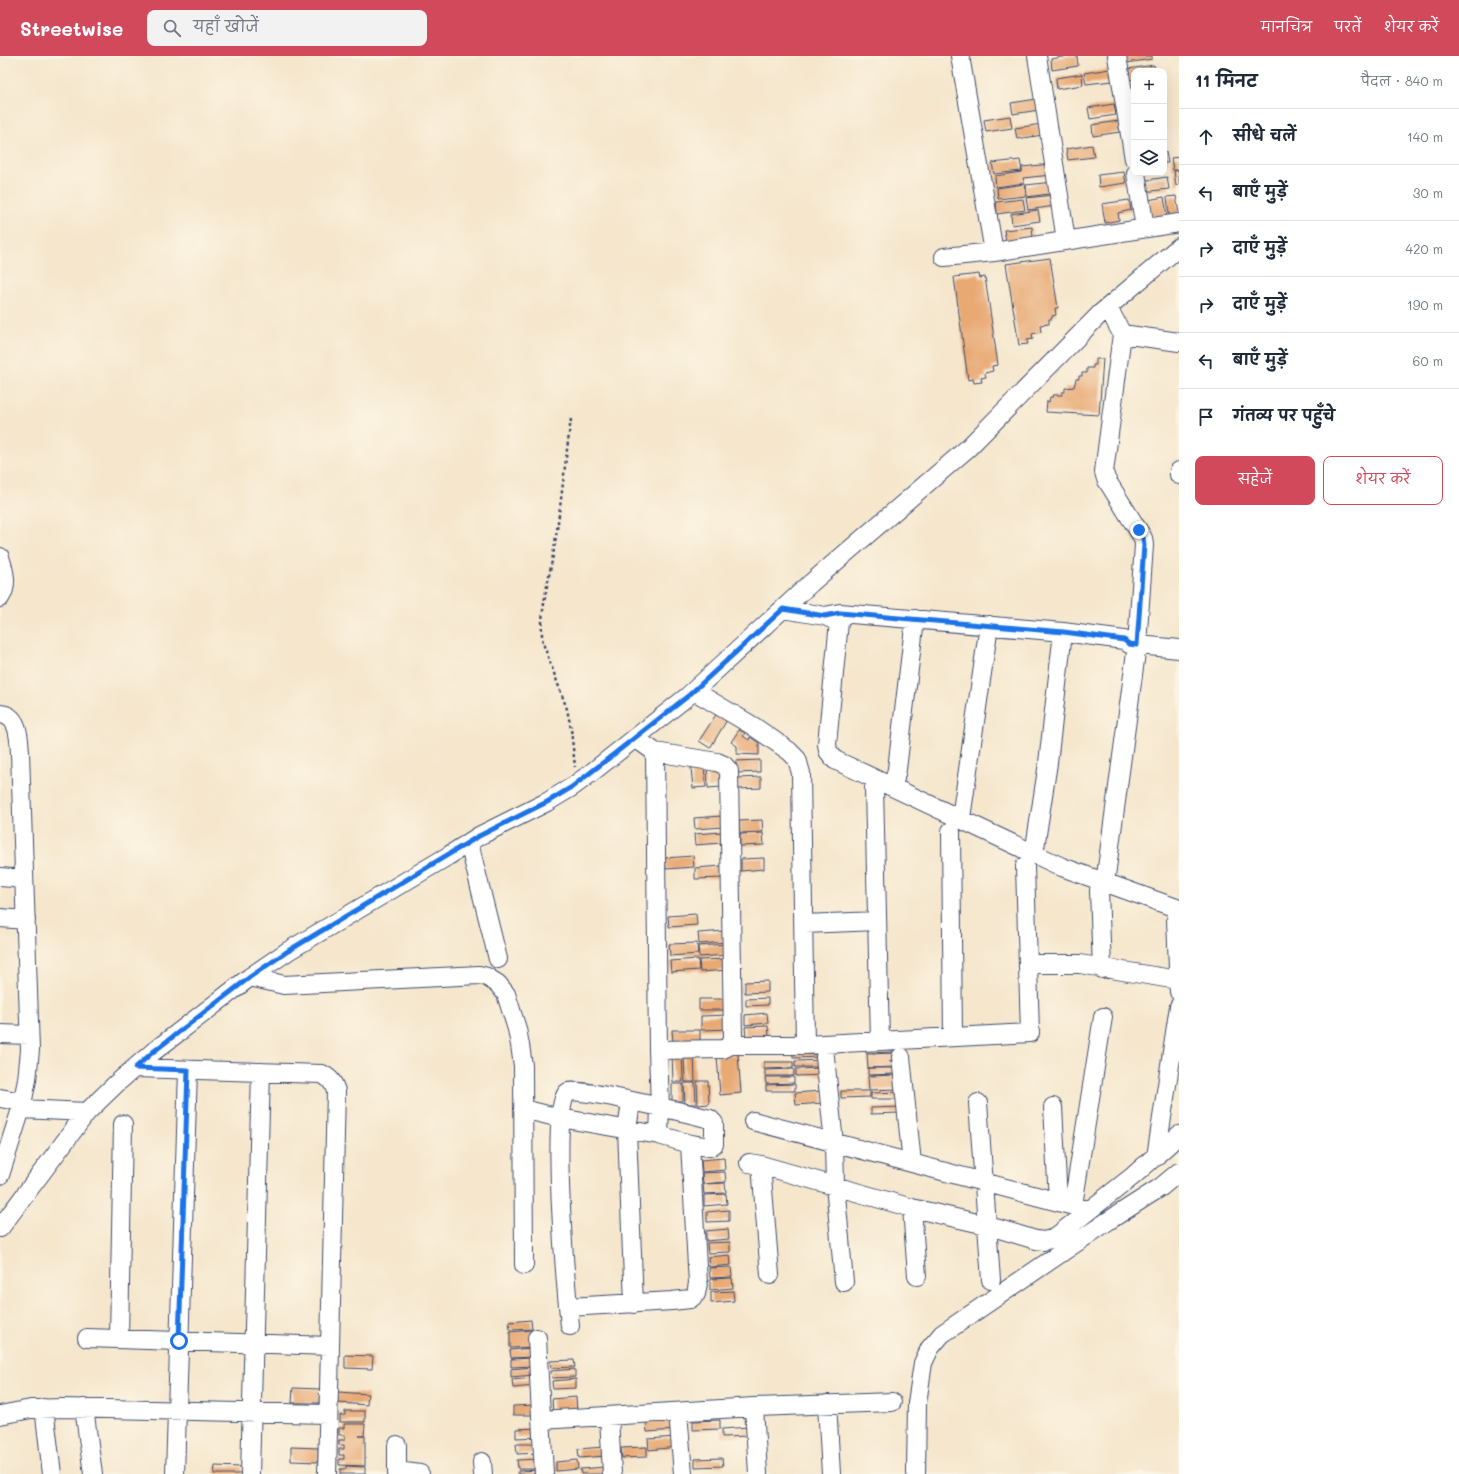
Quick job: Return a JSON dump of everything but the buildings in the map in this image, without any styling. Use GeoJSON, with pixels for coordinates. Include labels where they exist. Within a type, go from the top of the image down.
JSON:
{"type":"FeatureCollection","features":[{"type":"Feature","properties":{"kind":"street"},"geometry":{"type":"LineString","coordinates":[[960,56],[994,252]]}},
{"type":"Feature","properties":{"kind":"street"},"geometry":{"type":"LineString","coordinates":[[1037,56],[1066,240]]}},
{"type":"Feature","properties":{"kind":"street"},"geometry":{"type":"LineString","coordinates":[[1117,56],[1131,141]]}},
{"type":"Feature","properties":{"kind":"street"},"geometry":{"type":"LineString","coordinates":[[1136,176],[1145,228]]}},
{"type":"Feature","properties":{"kind":"street"},"geometry":{"type":"LineString","coordinates":[[944,258],[994,252],[1179,223]]}},
{"type":"Feature","properties":{"kind":"street"},"geometry":{"type":"LineString","coordinates":[[0,1228],[87,1112],[153,1052],[250,977],[319,932],[479,836],[547,802],[576,784],[635,738],[694,691],[811,583],[968,448],[1108,307],[1179,247]]}},
{"type":"Feature","properties":{"kind":"street"},"geometry":{"type":"LineString","coordinates":[[1102,969],[1102,886],[1133,645],[1144,545],[1143,538],[1106,480],[1104,472],[1122,334],[1108,307]]}},
{"type":"Feature","properties":{"kind":"street"},"geometry":{"type":"LineString","coordinates":[[1122,334],[1179,342]]}},
{"type":"Feature","properties":{"kind":"street"},"geometry":{"type":"LineString","coordinates":[[0,557],[5,574],[5,585],[0,598]]}},
{"type":"Feature","properties":{"kind":"street"},"geometry":{"type":"LineString","coordinates":[[783,609],[832,619],[840,613],[914,623],[1063,637],[1123,648],[1133,645],[1179,649]]}},
{"type":"Feature","properties":{"kind":"street"},"geometry":{"type":"LineString","coordinates":[[832,619],[827,744],[828,751],[835,760],[893,787],[956,825],[1029,860],[1062,867],[1102,886],[1178,909],[1178,986],[1080,964],[1028,964]]}},
{"type":"Feature","properties":{"kind":"street"},"geometry":{"type":"LineString","coordinates":[[893,787],[897,769],[914,623]]}},
{"type":"Feature","properties":{"kind":"street"},"geometry":{"type":"LineString","coordinates":[[953,1037],[956,825],[988,630]]}},
{"type":"Feature","properties":{"kind":"street"},"geometry":{"type":"LineString","coordinates":[[658,1050],[723,1049],[730,1045],[805,1045],[1030,1034],[1028,964],[1029,860],[1048,763],[1063,637]]}},
{"type":"Feature","properties":{"kind":"street"},"geometry":{"type":"LineString","coordinates":[[694,691],[753,726],[789,751],[797,759],[801,773],[805,1045]]}},
{"type":"Feature","properties":{"kind":"street"},"geometry":{"type":"LineString","coordinates":[[0,714],[5,715],[14,721],[19,733],[30,1050],[28,1080],[0,1175]]}},
{"type":"Feature","properties":{"kind":"street"},"geometry":{"type":"LineString","coordinates":[[635,738],[655,752],[717,762],[724,765],[729,771],[733,1038],[730,1045]]}},
{"type":"Feature","properties":{"kind":"street"},"geometry":{"type":"LineString","coordinates":[[655,752],[660,1107],[659,1135]]}},
{"type":"Feature","properties":{"kind":"street"},"geometry":{"type":"LineString","coordinates":[[874,788],[880,1041]]}},
{"type":"Feature","properties":{"kind":"street"},"geometry":{"type":"LineString","coordinates":[[469,843],[498,959]]}},
{"type":"Feature","properties":{"kind":"street"},"geometry":{"type":"LineString","coordinates":[[0,877],[24,879]]}},
{"type":"Feature","properties":{"kind":"street"},"geometry":{"type":"LineString","coordinates":[[0,918],[26,920]]}},
{"type":"Feature","properties":{"kind":"street"},"geometry":{"type":"LineString","coordinates":[[804,924],[878,921]]}},
{"type":"Feature","properties":{"kind":"street"},"geometry":{"type":"LineString","coordinates":[[250,977],[284,985],[479,974],[498,984],[506,994],[517,1029],[523,1066],[524,1265]]}},
{"type":"Feature","properties":{"kind":"street"},"geometry":{"type":"LineString","coordinates":[[1156,1157],[1179,1006]]}},
{"type":"Feature","properties":{"kind":"street"},"geometry":{"type":"LineString","coordinates":[[770,1275],[755,1164],[835,1185],[912,1208],[986,1225],[1044,1242],[1054,1238],[1073,1205],[1103,1017]]}},
{"type":"Feature","properties":{"kind":"street"},"geometry":{"type":"LineString","coordinates":[[0,1034],[29,1035]]}},
{"type":"Feature","properties":{"kind":"street"},"geometry":{"type":"LineString","coordinates":[[825,1057],[834,1143],[835,1185],[844,1282]]}},
{"type":"Feature","properties":{"kind":"street"},"geometry":{"type":"LineString","coordinates":[[901,1057],[912,1163]]}},
{"type":"Feature","properties":{"kind":"street"},"geometry":{"type":"LineString","coordinates":[[135,1068],[322,1074],[330,1078],[334,1084],[336,1091],[327,1474]]}},
{"type":"Feature","properties":{"kind":"street"},"geometry":{"type":"LineString","coordinates":[[175,1474],[188,1070]]}},
{"type":"Feature","properties":{"kind":"street"},"geometry":{"type":"LineString","coordinates":[[250,1474],[261,1072]]}},
{"type":"Feature","properties":{"kind":"street"},"geometry":{"type":"LineString","coordinates":[[523,1109],[560,1118],[659,1135],[690,1144],[712,1146],[714,1144],[714,1123],[713,1120],[710,1119],[660,1107],[573,1091],[567,1093],[563,1097],[560,1118],[560,1198],[570,1326]]}},
{"type":"Feature","properties":{"kind":"street"},"geometry":{"type":"LineString","coordinates":[[0,1098],[21,1106],[87,1112]]}},
{"type":"Feature","properties":{"kind":"street"},"geometry":{"type":"LineString","coordinates":[[631,1102],[627,1130],[634,1304]]}},
{"type":"Feature","properties":{"kind":"street"},"geometry":{"type":"LineString","coordinates":[[978,1103],[991,1280]]}},
{"type":"Feature","properties":{"kind":"street"},"geometry":{"type":"LineString","coordinates":[[1053,1107],[1073,1205]]}},
{"type":"Feature","properties":{"kind":"street"},"geometry":{"type":"LineString","coordinates":[[753,1121],[1073,1205],[1156,1157],[1179,1135]]}},
{"type":"Feature","properties":{"kind":"street"},"geometry":{"type":"LineString","coordinates":[[119,1339],[123,1124]]}},
{"type":"Feature","properties":{"kind":"street"},"geometry":{"type":"LineString","coordinates":[[568,1307],[634,1304],[690,1299],[696,1294],[698,1283],[690,1144]]}},
{"type":"Feature","properties":{"kind":"street"},"geometry":{"type":"LineString","coordinates":[[916,1474],[917,1402],[923,1363],[930,1348],[949,1330],[1161,1186],[1179,1172]]}},
{"type":"Feature","properties":{"kind":"street"},"geometry":{"type":"LineString","coordinates":[[912,1208],[917,1276]]}},
{"type":"Feature","properties":{"kind":"street"},"geometry":{"type":"LineString","coordinates":[[87,1338],[330,1346]]}},
{"type":"Feature","properties":{"kind":"street"},"geometry":{"type":"LineString","coordinates":[[537,1338],[544,1474]]}},
{"type":"Feature","properties":{"kind":"street"},"geometry":{"type":"LineString","coordinates":[[541,1420],[754,1406],[892,1402]]}},
{"type":"Feature","properties":{"kind":"street"},"geometry":{"type":"LineString","coordinates":[[827,1404],[831,1474]]}},
{"type":"Feature","properties":{"kind":"street"},"geometry":{"type":"LineString","coordinates":[[754,1406],[758,1474]]}},
{"type":"Feature","properties":{"kind":"street"},"geometry":{"type":"LineString","coordinates":[[0,1415],[44,1408],[328,1414]]}},
{"type":"Feature","properties":{"kind":"street"},"geometry":{"type":"LineString","coordinates":[[44,1408],[52,1474]]}},
{"type":"Feature","properties":{"kind":"street"},"geometry":{"type":"LineString","coordinates":[[84,1408],[93,1474]]}},
{"type":"Feature","properties":{"kind":"street"},"geometry":{"type":"LineString","coordinates":[[678,1412],[683,1474]]}},
{"type":"Feature","properties":{"kind":"street"},"geometry":{"type":"LineString","coordinates":[[609,1416],[612,1474]]}},
{"type":"Feature","properties":{"kind":"street"},"geometry":{"type":"LineString","coordinates":[[397,1445],[397,1473],[420,1474]]}},
{"type":"Feature","properties":{"kind":"path"},"geometry":{"type":"LineString","coordinates":[[571,419],[555,547],[541,634],[568,716],[571,729],[576,784]]}},
{"type":"Feature","properties":{"kind":"route"},"geometry":{"type":"LineString","coordinates":[[179,1341],[188,1070],[135,1068],[153,1052],[250,977],[288,951],[479,836],[547,802],[572,787],[688,696],[783,609],[825,616],[840,613],[1064,632],[1124,640],[1129,644],[1137,645],[1144,545],[1143,538],[1139,530]]}}]}
